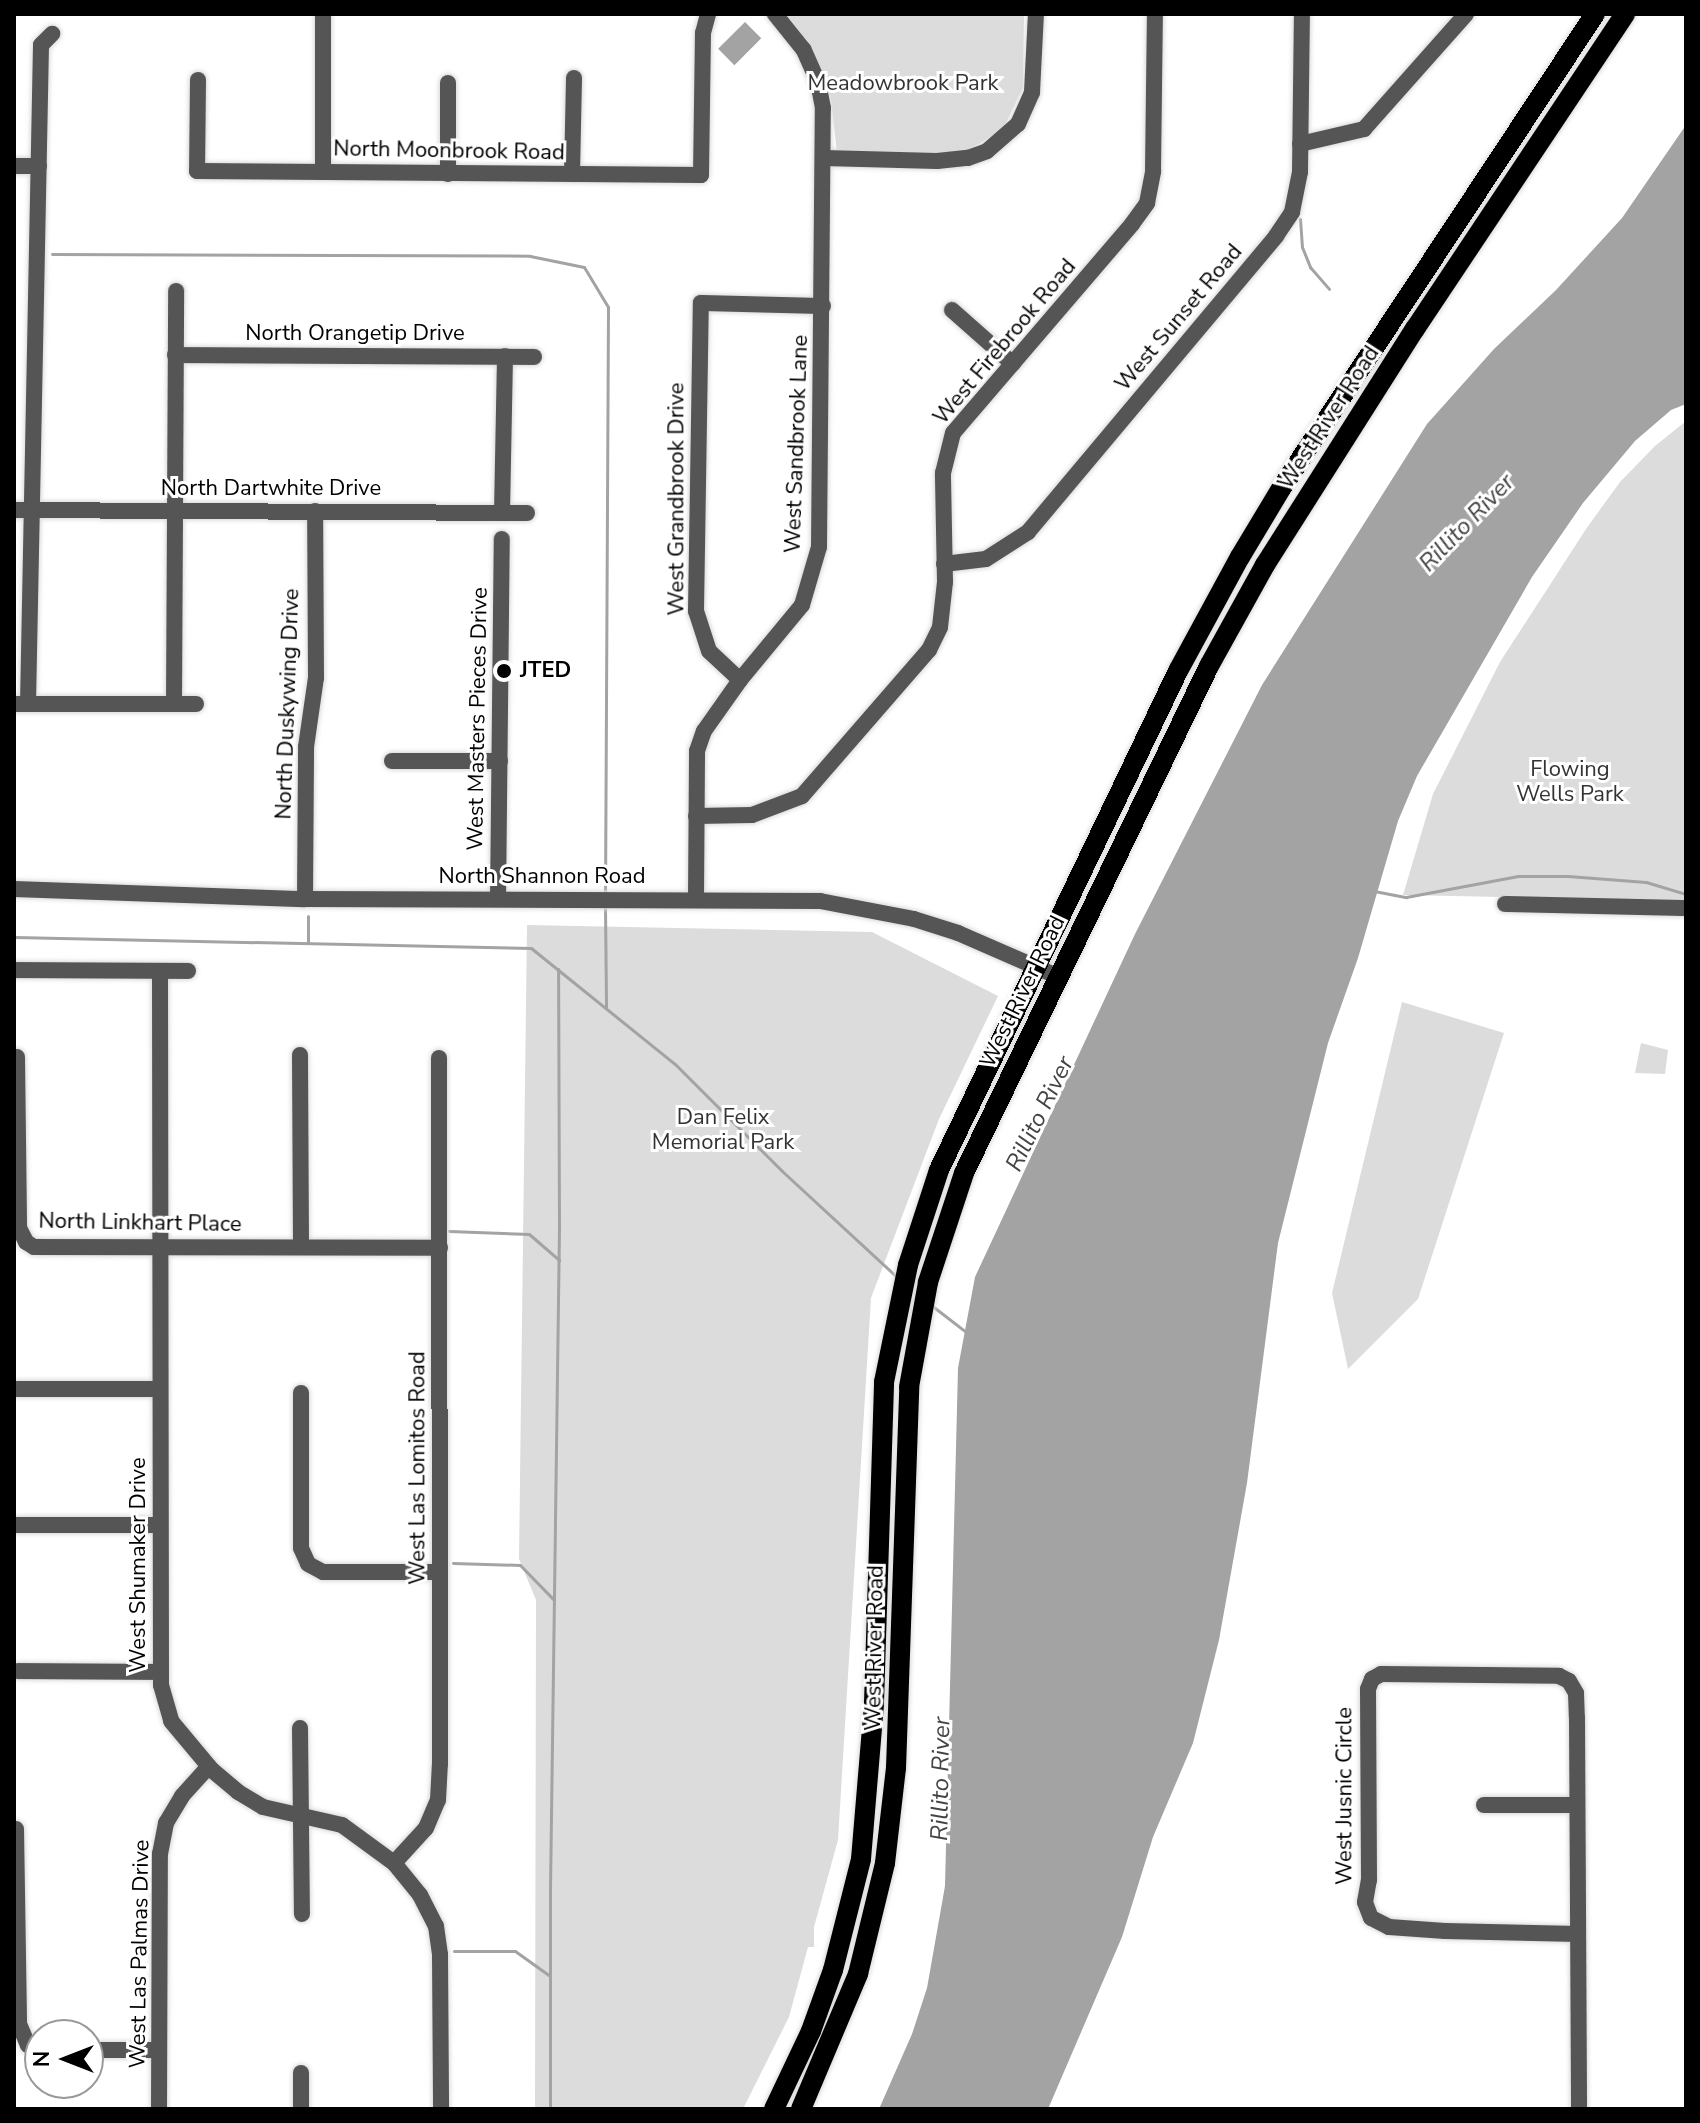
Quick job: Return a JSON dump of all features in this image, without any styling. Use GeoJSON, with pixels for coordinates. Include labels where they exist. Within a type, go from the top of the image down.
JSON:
{"type":"FeatureCollection","features":[{"type":"Feature","properties":{"kind":"main road","name":"West River Road"},"geometry":{"type":"LineString","coordinates":[[774,2109],[811,2031],[833,1970],[854,1891],[869,1785],[884,1382],[897,1305],[943,1158],[1178,671],[1240,557],[1282,487],[1595,14]]}},
{"type":"Feature","properties":{"kind":"main road","name":"West River Road"},"geometry":{"type":"LineString","coordinates":[[801,2109],[858,1974],[878,1897],[895,1780],[903,1479],[909,1387],[928,1282],[964,1173],[1209,666],[1265,565],[1321,472],[1625,14]]}},
{"type":"Feature","properties":{"kind":"main road"},"geometry":{"type":"LineString","coordinates":[[1471,201],[1490,216]]}},
{"type":"Feature","properties":{"kind":"main road"},"geometry":{"type":"LineString","coordinates":[[854,1891],[878,1897]]}},
{"type":"Feature","properties":{"kind":"street"},"geometry":{"type":"LineString","coordinates":[[323,14],[323,172]]}},
{"type":"Feature","properties":{"kind":"street","name":"North Moonbrook Road"},"geometry":{"type":"LineString","coordinates":[[198,80],[197,171],[701,175],[703,33],[708,14]]}},
{"type":"Feature","properties":{"kind":"street","name":"West Sandbrook Lane"},"geometry":{"type":"LineString","coordinates":[[696,899],[697,751],[704,731],[740,680],[802,605],[818,557],[823,108],[818,82],[803,49],[775,14]]}},
{"type":"Feature","properties":{"kind":"street"},"geometry":{"type":"LineString","coordinates":[[824,158],[937,161],[968,158],[987,151],[1018,124],[1032,92],[1036,14]]}},
{"type":"Feature","properties":{"kind":"street","name":"West Firebrook Road"},"geometry":{"type":"LineString","coordinates":[[696,816],[752,815],[777,809],[802,796],[929,650],[940,627],[944,564],[943,473],[953,433],[1147,203],[1153,171],[1155,14]]}},
{"type":"Feature","properties":{"kind":"street","name":"West Sunset Road"},"geometry":{"type":"LineString","coordinates":[[944,564],[994,556],[1028,532],[1276,236],[1298,198],[1302,14]]}},
{"type":"Feature","properties":{"kind":"street"},"geometry":{"type":"LineString","coordinates":[[1300,144],[1364,129],[1466,14]]}},
{"type":"Feature","properties":{"kind":"street"},"geometry":{"type":"LineString","coordinates":[[52,34],[41,45],[39,166],[22,510],[21,704],[196,704]]}},
{"type":"Feature","properties":{"kind":"street"},"geometry":{"type":"LineString","coordinates":[[572,174],[574,78]]}},
{"type":"Feature","properties":{"kind":"street"},"geometry":{"type":"LineString","coordinates":[[448,83],[448,174]]}},
{"type":"Feature","properties":{"kind":"street"},"geometry":{"type":"LineString","coordinates":[[14,166],[39,166]]}},
{"type":"Feature","properties":{"kind":"street"},"geometry":{"type":"LineString","coordinates":[[174,704],[176,291]]}},
{"type":"Feature","properties":{"kind":"street","name":"West Grandbrook Drive"},"geometry":{"type":"LineString","coordinates":[[740,680],[709,651],[696,611],[701,303],[823,306]]}},
{"type":"Feature","properties":{"kind":"street"},"geometry":{"type":"LineString","coordinates":[[952,310],[1013,364]]}},
{"type":"Feature","properties":{"kind":"street","name":"North Orangetip Drive"},"geometry":{"type":"LineString","coordinates":[[175,355],[534,357]]}},
{"type":"Feature","properties":{"kind":"street"},"geometry":{"type":"LineString","coordinates":[[502,513],[505,356]]}},
{"type":"Feature","properties":{"kind":"street","name":"North Dartwhite Drive"},"geometry":{"type":"LineString","coordinates":[[22,510],[527,513]]}},
{"type":"Feature","properties":{"kind":"street","name":"North Duskywing Drive"},"geometry":{"type":"LineString","coordinates":[[305,899],[306,747],[316,678],[315,511]]}},
{"type":"Feature","properties":{"kind":"street","name":"West Masters Pieces Drive"},"geometry":{"type":"LineString","coordinates":[[498,899],[502,539]]}},
{"type":"Feature","properties":{"kind":"street"},"geometry":{"type":"LineString","coordinates":[[392,761],[500,761]]}},
{"type":"Feature","properties":{"kind":"street","name":"North Shannon Road"},"geometry":{"type":"LineString","coordinates":[[14,889],[305,899],[820,901],[914,919],[958,933],[1057,976]]}},
{"type":"Feature","properties":{"kind":"street"},"geometry":{"type":"LineString","coordinates":[[1505,904],[1686,908]]}},
{"type":"Feature","properties":{"kind":"street"},"geometry":{"type":"LineString","coordinates":[[14,970],[188,971]]}},
{"type":"Feature","properties":{"kind":"street","name":"West Shumaker Drive"},"geometry":{"type":"LineString","coordinates":[[160,971],[161,1672],[171,1721],[209,1766],[238,1792],[263,1807],[342,1825],[366,1839],[394,1863],[420,1895],[436,1926],[440,1955],[441,2109]]}},
{"type":"Feature","properties":{"kind":"street"},"geometry":{"type":"LineString","coordinates":[[300,1055],[301,1246]]}},
{"type":"Feature","properties":{"kind":"street","name":"North Linkhart Place"},"geometry":{"type":"LineString","coordinates":[[17,1057],[18,1216],[21,1244],[44,1248],[440,1248]]}},
{"type":"Feature","properties":{"kind":"street","name":"West Las Lomitos Road"},"geometry":{"type":"LineString","coordinates":[[394,1863],[426,1828],[438,1800],[439,1058]]}},
{"type":"Feature","properties":{"kind":"street"},"geometry":{"type":"LineString","coordinates":[[17,1389],[160,1389]]}},
{"type":"Feature","properties":{"kind":"street"},"geometry":{"type":"LineString","coordinates":[[301,1393],[301,1548],[307,1570],[440,1572]]}},
{"type":"Feature","properties":{"kind":"street"},"geometry":{"type":"LineString","coordinates":[[16,1525],[160,1525]]}},
{"type":"Feature","properties":{"kind":"street"},"geometry":{"type":"LineString","coordinates":[[18,1671],[161,1672]]}},
{"type":"Feature","properties":{"kind":"street","name":"West Jusnic Circle"},"geometry":{"type":"LineString","coordinates":[[1578,1934],[1445,1931],[1389,1927],[1367,1921],[1368,1676],[1559,1676],[1574,1680],[1577,1718],[1579,2109]]}},
{"type":"Feature","properties":{"kind":"street"},"geometry":{"type":"LineString","coordinates":[[300,1728],[302,1914]]}},
{"type":"Feature","properties":{"kind":"street","name":"West Las Palmas Drive"},"geometry":{"type":"LineString","coordinates":[[159,2109],[160,1854],[166,1823],[182,1796],[209,1766]]}},
{"type":"Feature","properties":{"kind":"street"},"geometry":{"type":"LineString","coordinates":[[1484,1805],[1577,1805]]}},
{"type":"Feature","properties":{"kind":"street"},"geometry":{"type":"LineString","coordinates":[[16,1829],[19,2024],[24,2037]]}},
{"type":"Feature","properties":{"kind":"street"},"geometry":{"type":"LineString","coordinates":[[104,2050],[159,2050]]}},
{"type":"Feature","properties":{"kind":"street"},"geometry":{"type":"LineString","coordinates":[[301,2073],[301,2109]]}},
{"type":"Feature","properties":{"kind":"green space","name":"Meadowbrook Park"},"geometry":{"type":"Polygon","coordinates":[[[783,14],[1024,14],[1023,88],[1003,129],[967,151],[946,155],[837,153],[831,100],[822,72],[783,14]]]}},
{"type":"Feature","properties":{"kind":"green space","name":"Flowing Wells Park"},"geometry":{"type":"Polygon","coordinates":[[[1686,421],[1686,901],[1403,895],[1433,794],[1500,662],[1620,482],[1655,446],[1686,421]]]}},
{"type":"Feature","properties":{"kind":"green space","name":"Dan Felix Memorial Park"},"geometry":{"type":"Polygon","coordinates":[[[527,925],[872,932],[998,996],[939,1119],[871,1298],[838,1840],[814,1927],[814,1947],[808,1947],[789,2017],[743,2109],[535,2109],[536,1600],[519,1559],[527,925]]]}},
{"type":"Feature","properties":{"kind":"green space"},"geometry":{"type":"Polygon","coordinates":[[[1402,1002],[1504,1033],[1418,1299],[1348,1369],[1332,1293],[1402,1002]]]}},
{"type":"Feature","properties":{"kind":"green space"},"geometry":{"type":"Polygon","coordinates":[[[1641,1043],[1668,1050],[1665,1074],[1635,1073],[1641,1043]]]}},
{"type":"Feature","properties":{"kind":"water"},"geometry":{"type":"Polygon","coordinates":[[[745,22],[761,38],[734,65],[718,49],[745,22]]]}},
{"type":"Feature","properties":{"kind":"water","name":"Rillito River"},"geometry":{"type":"Polygon","coordinates":[[[1686,125],[1686,404],[1671,410],[1635,441],[1583,503],[1532,577],[1417,776],[1398,821],[1358,958],[1328,1043],[1278,1243],[1247,1483],[1219,1640],[1193,1743],[1153,1837],[1122,1937],[1048,2109],[879,2109],[912,2034],[927,1988],[945,1886],[958,1368],[975,1277],[1135,934],[1262,685],[1427,424],[1494,349],[1556,290],[1622,218],[1686,125]]]}},
{"type":"Feature","properties":{"kind":"waterway"},"geometry":{"type":"LineString","coordinates":[[1300,219],[1302,247],[1310,267],[1329,289]]}},
{"type":"Feature","properties":{"kind":"waterway"},"geometry":{"type":"LineString","coordinates":[[52,254],[530,256],[584,267],[608,307],[605,896]]}},
{"type":"Feature","properties":{"kind":"waterway"},"geometry":{"type":"LineString","coordinates":[[1374,891],[1406,897],[1518,876],[1568,876],[1646,882],[1686,894]]}},
{"type":"Feature","properties":{"kind":"waterway"},"geometry":{"type":"LineString","coordinates":[[605,907],[606,1008]]}},
{"type":"Feature","properties":{"kind":"waterway"},"geometry":{"type":"LineString","coordinates":[[308,916],[308,942]]}},
{"type":"Feature","properties":{"kind":"waterway"},"geometry":{"type":"LineString","coordinates":[[14,937],[531,948],[675,1064],[782,1171],[897,1277]]}},
{"type":"Feature","properties":{"kind":"waterway"},"geometry":{"type":"LineString","coordinates":[[550,2109],[559,1228],[558,969]]}},
{"type":"Feature","properties":{"kind":"waterway"},"geometry":{"type":"LineString","coordinates":[[449,1231],[529,1234],[559,1260]]}},
{"type":"Feature","properties":{"kind":"waterway"},"geometry":{"type":"LineString","coordinates":[[931,1305],[966,1332]]}},
{"type":"Feature","properties":{"kind":"waterway"},"geometry":{"type":"LineString","coordinates":[[453,1563],[520,1565],[554,1600]]}},
{"type":"Feature","properties":{"kind":"waterway"},"geometry":{"type":"LineString","coordinates":[[454,1951],[515,1951],[550,1976]]}},
{"type":"Feature","properties":{"kind":"place","name":"JTED"},"geometry":{"type":"Point","coordinates":[504,671]}}]}
